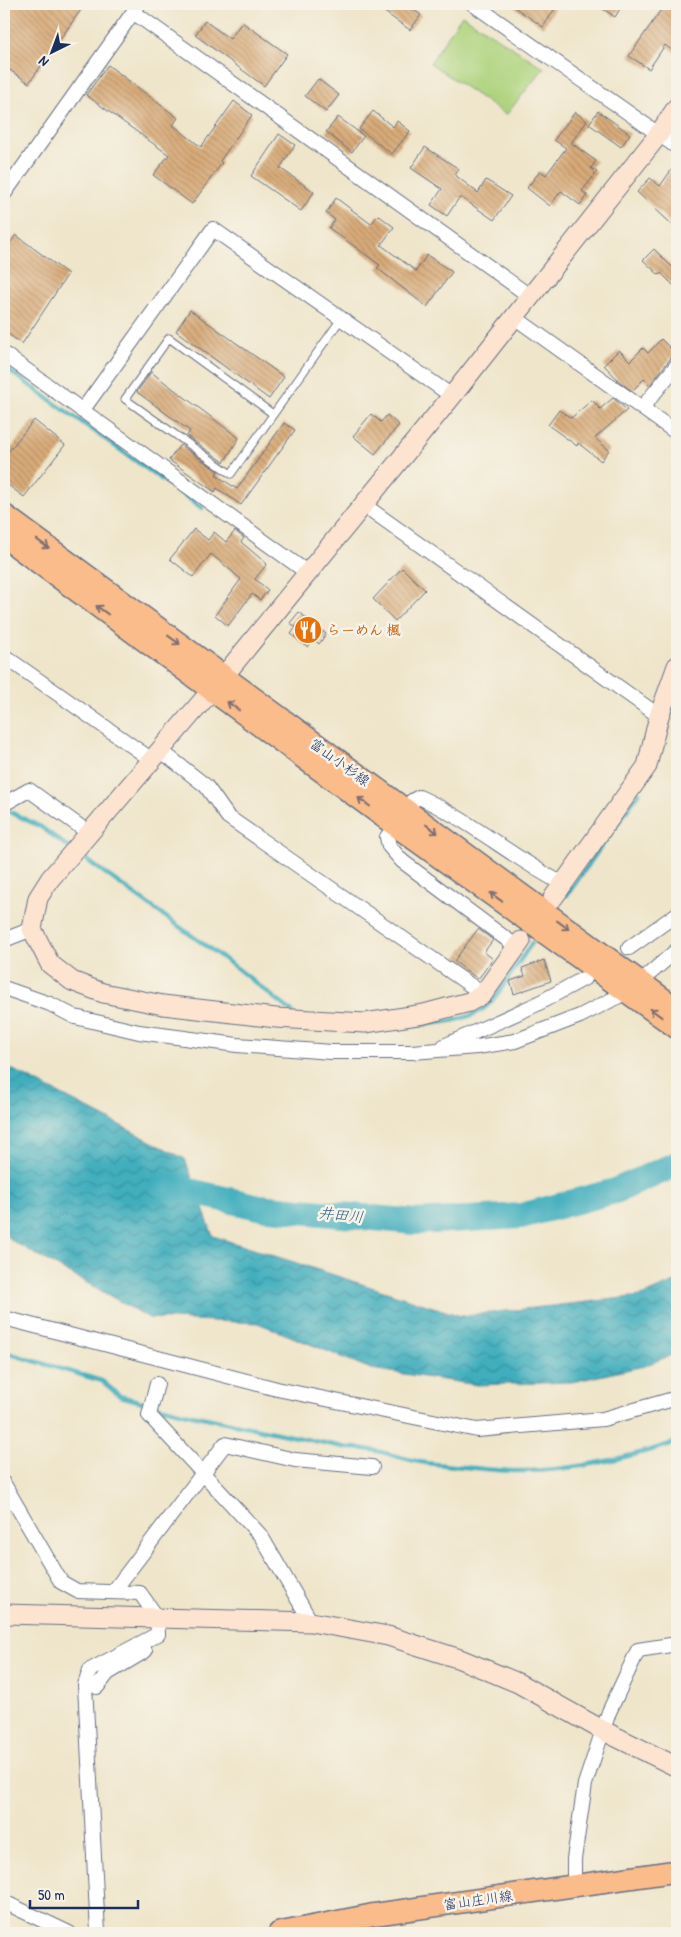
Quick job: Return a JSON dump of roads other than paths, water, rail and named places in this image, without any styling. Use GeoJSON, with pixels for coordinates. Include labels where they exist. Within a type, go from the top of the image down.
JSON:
{"type":"FeatureCollection","features":[{"type":"Feature","properties":{"kind":"main road","name":"富山小杉線"},"geometry":{"type":"LineString","coordinates":[[4,515],[217,684]]}},
{"type":"Feature","properties":{"kind":"main road","name":"富山小杉線"},"geometry":{"type":"LineString","coordinates":[[4,537],[217,684],[637,989],[677,1028]]}},
{"type":"Feature","properties":{"kind":"main road","name":"富山小杉線"},"geometry":{"type":"LineString","coordinates":[[637,989],[677,1009]]}},
{"type":"Feature","properties":{"kind":"main road","name":"富山庄川線"},"geometry":{"type":"LineString","coordinates":[[279,1933],[371,1915],[677,1871]]}},
{"type":"Feature","properties":{"kind":"street"},"geometry":{"type":"LineString","coordinates":[[473,4],[677,147]]}},
{"type":"Feature","properties":{"kind":"street"},"geometry":{"type":"LineString","coordinates":[[4,194],[136,8],[531,297]]}},
{"type":"Feature","properties":{"kind":"street"},"geometry":{"type":"LineString","coordinates":[[677,107],[659,134],[531,297],[364,505],[217,684],[50,879],[38,898],[32,929],[50,964],[72,981],[103,993],[163,1005],[276,1018],[365,1023],[424,1014],[468,1002],[483,994],[519,944],[402,861],[389,846],[387,838],[412,800],[419,797],[445,809],[536,870],[558,891],[647,766],[659,716],[677,666]]}},
{"type":"Feature","properties":{"kind":"street"},"geometry":{"type":"LineString","coordinates":[[82,412],[213,229],[452,396]]}},
{"type":"Feature","properties":{"kind":"street"},"geometry":{"type":"LineString","coordinates":[[514,318],[677,433]]}},
{"type":"Feature","properties":{"kind":"street"},"geometry":{"type":"LineString","coordinates":[[4,354],[308,573]]}},
{"type":"Feature","properties":{"kind":"street"},"geometry":{"type":"LineString","coordinates":[[642,408],[677,365]]}},
{"type":"Feature","properties":{"kind":"street"},"geometry":{"type":"LineString","coordinates":[[364,505],[659,716]]}},
{"type":"Feature","properties":{"kind":"street"},"geometry":{"type":"LineString","coordinates":[[4,656],[206,786],[228,817],[483,994]]}},
{"type":"Feature","properties":{"kind":"street"},"geometry":{"type":"LineString","coordinates":[[4,804],[29,790],[89,833]]}},
{"type":"Feature","properties":{"kind":"street"},"geometry":{"type":"LineString","coordinates":[[628,948],[677,914]]}},
{"type":"Feature","properties":{"kind":"street"},"geometry":{"type":"LineString","coordinates":[[4,940],[32,929]]}},
{"type":"Feature","properties":{"kind":"street"},"geometry":{"type":"LineString","coordinates":[[4,988],[50,1004],[75,1017],[139,1032],[237,1044],[331,1052],[433,1051],[515,1041],[580,1016],[637,989],[677,950]]}},
{"type":"Feature","properties":{"kind":"street"},"geometry":{"type":"LineString","coordinates":[[433,1051],[536,1005],[585,978]]}},
{"type":"Feature","properties":{"kind":"street"},"geometry":{"type":"LineString","coordinates":[[4,1318],[277,1389],[477,1430],[603,1419],[677,1398]]}},
{"type":"Feature","properties":{"kind":"street"},"geometry":{"type":"LineString","coordinates":[[157,1384],[150,1415],[262,1536],[310,1622]]}},
{"type":"Feature","properties":{"kind":"street"},"geometry":{"type":"LineString","coordinates":[[113,1592],[225,1444],[295,1460],[372,1467]]}},
{"type":"Feature","properties":{"kind":"street"},"geometry":{"type":"LineString","coordinates":[[4,1484],[61,1582],[77,1591],[140,1593],[158,1626],[152,1648],[108,1673],[97,1687]]}},
{"type":"Feature","properties":{"kind":"street"},"geometry":{"type":"LineString","coordinates":[[4,1614],[158,1626],[310,1622],[388,1636],[460,1659],[518,1683],[604,1731],[677,1767]]}},
{"type":"Feature","properties":{"kind":"street"},"geometry":{"type":"LineString","coordinates":[[98,1933],[85,1685],[90,1670],[158,1626]]}},
{"type":"Feature","properties":{"kind":"street"},"geometry":{"type":"LineString","coordinates":[[574,1886],[574,1858],[585,1784],[609,1712],[638,1650],[677,1644]]}},
{"type":"Feature","properties":{"kind":"street"},"geometry":{"type":"LineString","coordinates":[[4,1902],[69,1933]]}},
{"type":"Feature","properties":{"kind":"lane"},"geometry":{"type":"LineString","coordinates":[[274,414],[169,338],[125,399],[231,474],[274,414],[341,319]]}},
{"type":"Feature","properties":{"kind":"water"},"geometry":{"type":"Polygon","coordinates":[[[4,1065],[185,1159],[213,1236],[461,1316],[641,1296],[677,1281],[677,1353],[644,1366],[572,1382],[477,1385],[371,1369],[258,1323],[149,1318],[14,1242],[4,1233],[4,1065]]]}},
{"type":"Feature","properties":{"kind":"waterway"},"geometry":{"type":"LineString","coordinates":[[4,367],[202,508]]}},
{"type":"Feature","properties":{"kind":"waterway"},"geometry":{"type":"LineString","coordinates":[[663,738],[672,704]]}},
{"type":"Feature","properties":{"kind":"waterway"},"geometry":{"type":"LineString","coordinates":[[567,895],[639,793]]}},
{"type":"Feature","properties":{"kind":"waterway"},"geometry":{"type":"LineString","coordinates":[[4,809],[41,827],[71,849]]}},
{"type":"Feature","properties":{"kind":"waterway"},"geometry":{"type":"LineString","coordinates":[[77,853],[238,969],[292,1012]]}},
{"type":"Feature","properties":{"kind":"waterway"},"geometry":{"type":"LineString","coordinates":[[404,1026],[461,1019],[481,1010],[489,1004],[500,990],[532,943]]}},
{"type":"Feature","properties":{"kind":"waterway","name":"井田川"},"geometry":{"type":"LineString","coordinates":[[163,1185],[259,1207],[415,1222],[521,1216],[615,1191],[677,1164]]}},
{"type":"Feature","properties":{"kind":"waterway"},"geometry":{"type":"LineString","coordinates":[[4,1352],[102,1381],[120,1396],[183,1413],[348,1448],[378,1451],[426,1463],[470,1468],[534,1471],[575,1467],[617,1459],[677,1442]]}},
{"type":"Feature","properties":{"kind":"place","name":"らーめん 楓"},"geometry":{"type":"Point","coordinates":[308,630]}}]}
